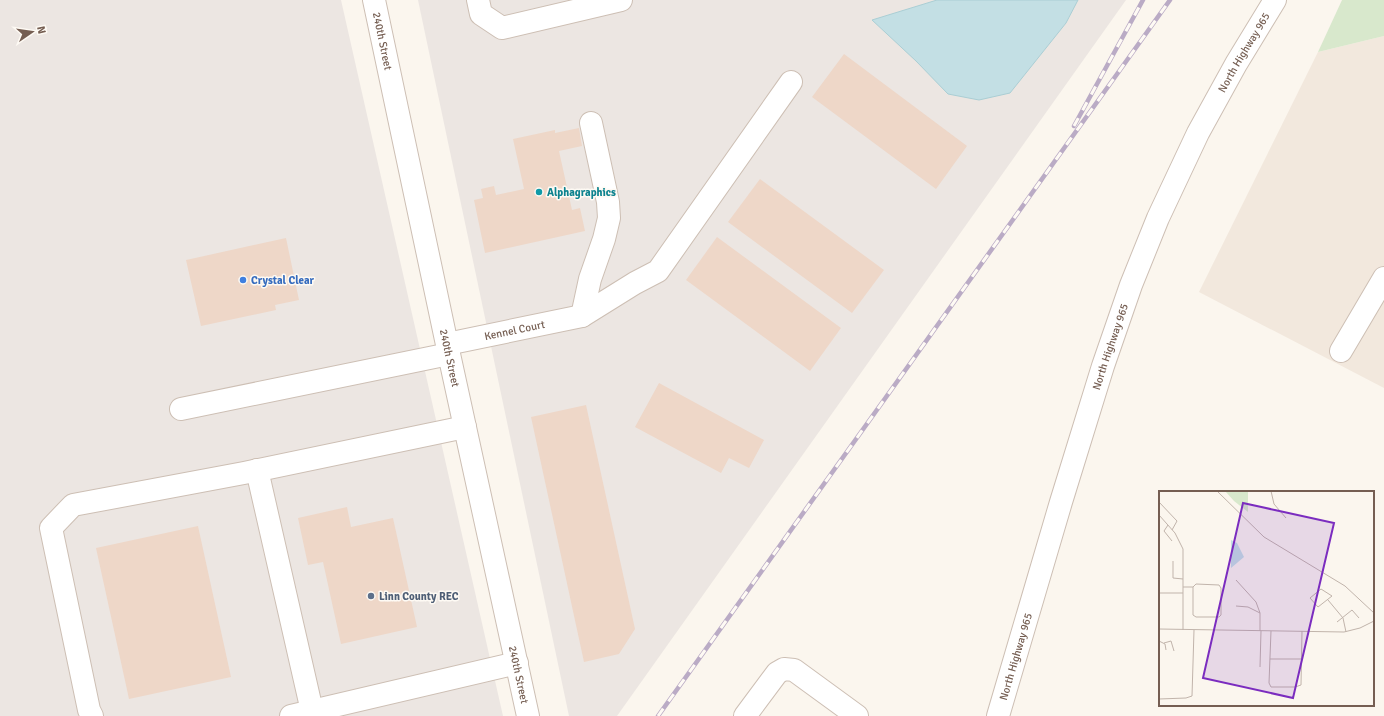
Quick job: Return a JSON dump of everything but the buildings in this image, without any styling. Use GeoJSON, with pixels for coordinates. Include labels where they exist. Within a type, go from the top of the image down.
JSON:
{"type":"FeatureCollection","features":[{"type":"Feature","properties":{"kind":"street","name":"240th Street"},"geometry":{"type":"LineString","coordinates":[[374,0],[528,716]]}},
{"type":"Feature","properties":{"kind":"street"},"geometry":{"type":"LineString","coordinates":[[478,0],[481,14],[502,28],[620,0]]}},
{"type":"Feature","properties":{"kind":"street","name":"North Highway 965"},"geometry":{"type":"LineString","coordinates":[[998,716],[1061,502],[1103,366],[1131,285],[1158,218],[1198,132],[1236,64],[1275,0]]}},
{"type":"Feature","properties":{"kind":"street"},"geometry":{"type":"LineString","coordinates":[[582,316],[635,283],[658,271],[791,82]]}},
{"type":"Feature","properties":{"kind":"street"},"geometry":{"type":"LineString","coordinates":[[582,316],[590,279],[604,239],[609,218],[608,202],[591,123]]}},
{"type":"Feature","properties":{"kind":"street"},"geometry":{"type":"LineString","coordinates":[[1341,351],[1384,278]]}},
{"type":"Feature","properties":{"kind":"street","name":"Kennel Court"},"geometry":{"type":"LineString","coordinates":[[182,409],[448,349],[582,316]]}},
{"type":"Feature","properties":{"kind":"street"},"geometry":{"type":"LineString","coordinates":[[92,716],[89,710],[51,528],[73,505],[257,470],[465,427]]}},
{"type":"Feature","properties":{"kind":"street"},"geometry":{"type":"LineString","coordinates":[[257,470],[301,714],[517,662]]}},
{"type":"Feature","properties":{"kind":"street"},"geometry":{"type":"LineString","coordinates":[[746,716],[777,673],[784,669],[794,670],[857,716]]}},
{"type":"Feature","properties":{"kind":"shaded area"},"geometry":{"type":"Polygon","coordinates":[[[0,0],[341,0],[503,716],[0,716],[0,0]]]}},
{"type":"Feature","properties":{"kind":"shaded area"},"geometry":{"type":"Polygon","coordinates":[[[418,0],[1126,0],[617,716],[569,716],[418,0]]]}},
{"type":"Feature","properties":{"kind":"shaded area"},"geometry":{"type":"Polygon","coordinates":[[[1384,36],[1384,388],[1199,292],[1318,52],[1384,36]]]}},
{"type":"Feature","properties":{"kind":"green space"},"geometry":{"type":"Polygon","coordinates":[[[1342,0],[1384,0],[1384,36],[1318,52],[1342,0]]]}},
{"type":"Feature","properties":{"kind":"water"},"geometry":{"type":"Polygon","coordinates":[[[937,0],[1078,0],[1066,23],[1010,93],[979,100],[948,94],[916,61],[872,20],[937,0]]]}},
{"type":"Feature","properties":{"kind":"railway"},"geometry":{"type":"LineString","coordinates":[[1074,126],[1143,0]]}},
{"type":"Feature","properties":{"kind":"railway"},"geometry":{"type":"LineString","coordinates":[[658,716],[1170,0]]}},
{"type":"Feature","properties":{"kind":"place","name":"Alphagraphics"},"geometry":{"type":"Point","coordinates":[539,192]}},
{"type":"Feature","properties":{"kind":"place","name":"Crystal Clear"},"geometry":{"type":"Point","coordinates":[243,280]}},
{"type":"Feature","properties":{"kind":"place","name":"Linn County REC"},"geometry":{"type":"Point","coordinates":[371,596]}}]}
